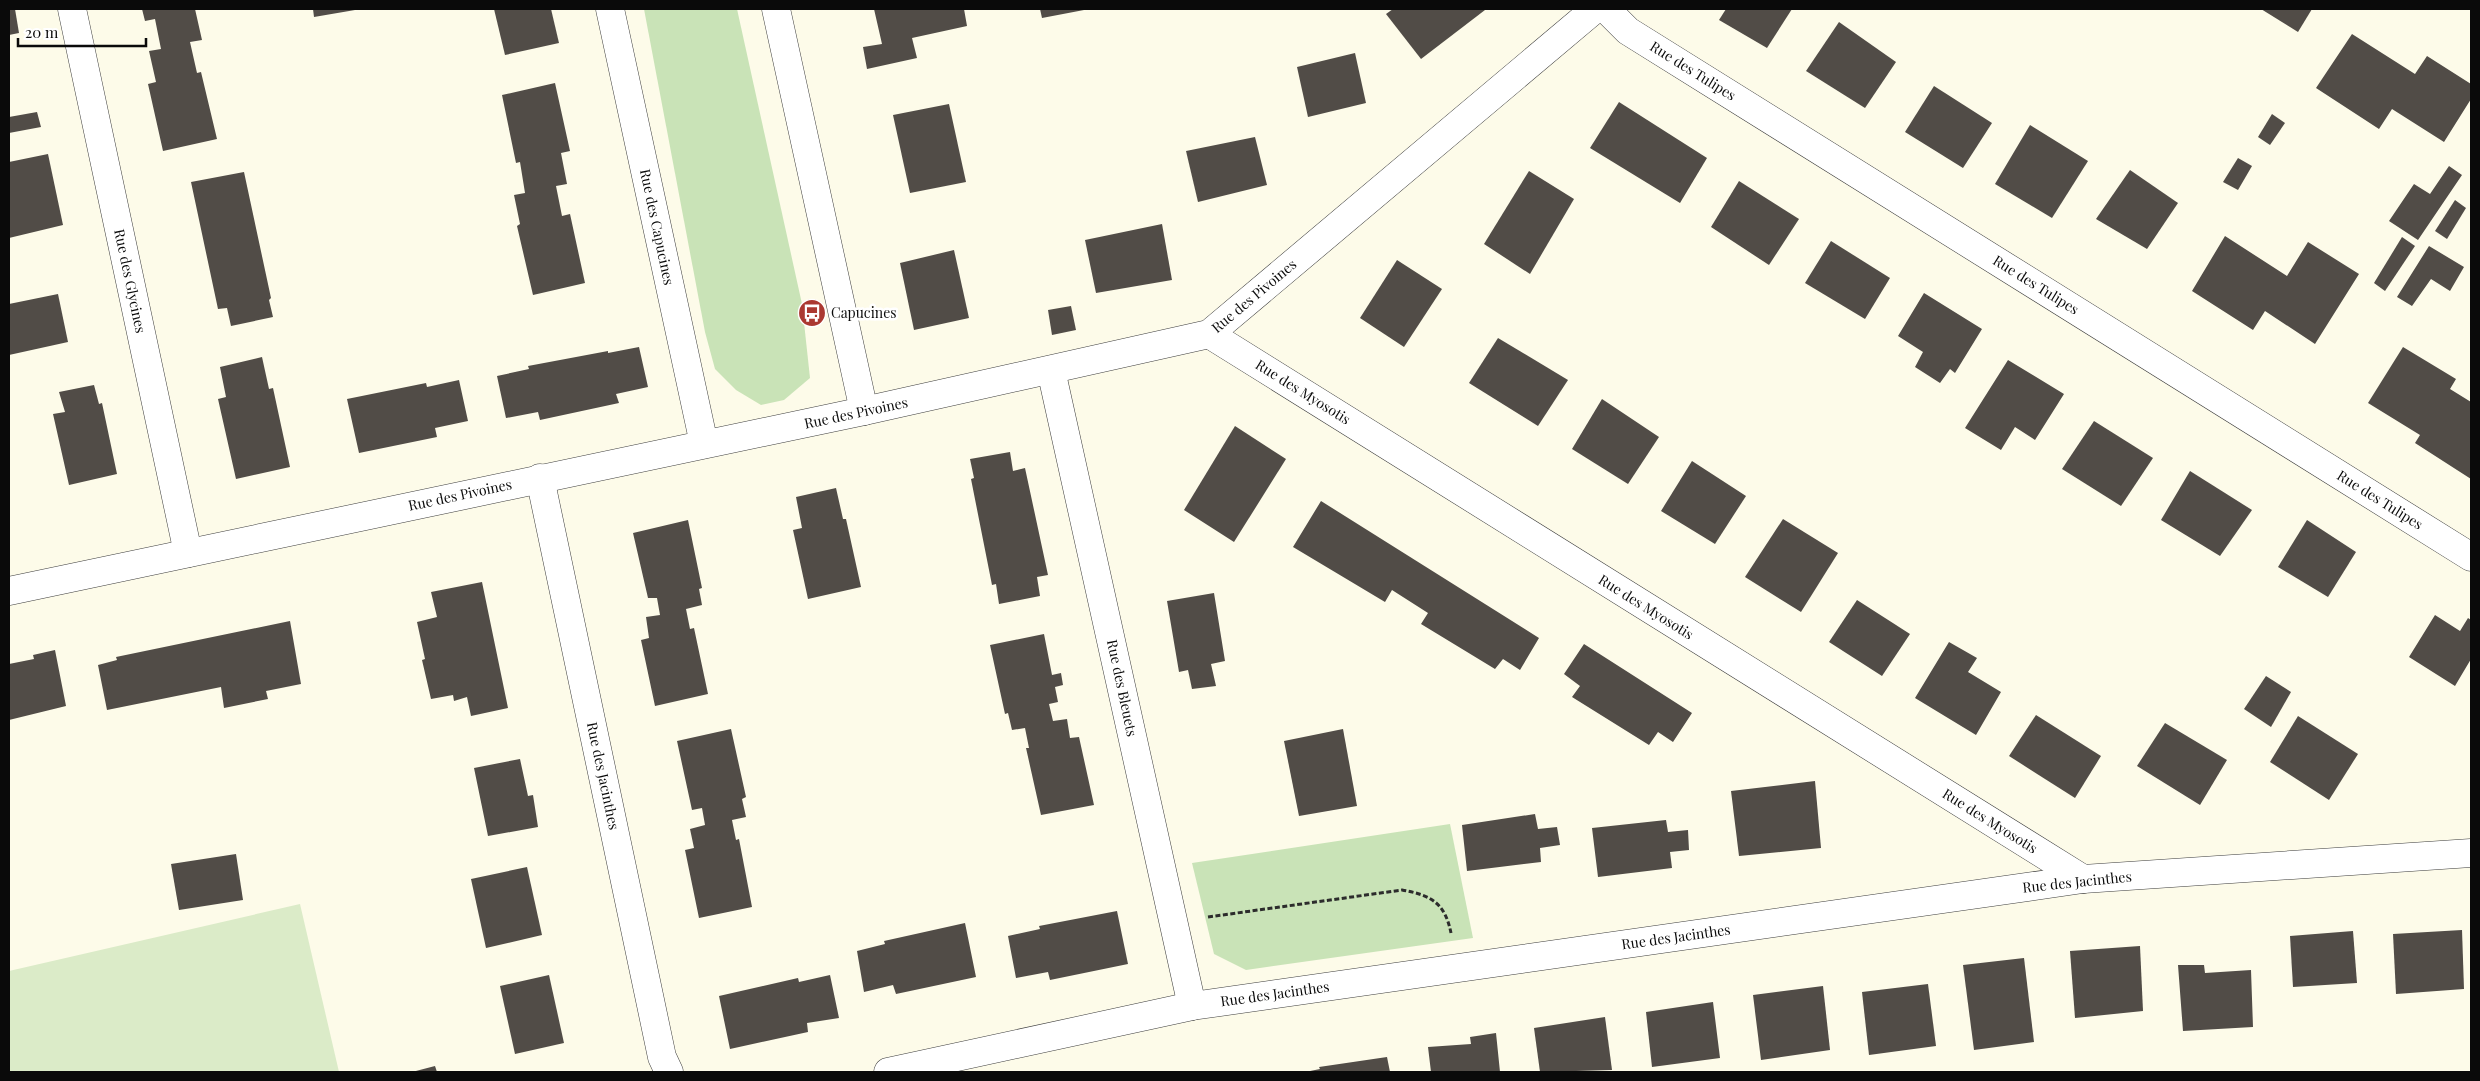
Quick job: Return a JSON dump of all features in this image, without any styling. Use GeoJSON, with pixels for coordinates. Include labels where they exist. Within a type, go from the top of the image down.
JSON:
{"type":"FeatureCollection","features":[{"type":"Feature","properties":{"kind":"street","name":"Rue des Glycines"},"geometry":{"type":"LineString","coordinates":[[72,9],[188,553]]}},
{"type":"Feature","properties":{"kind":"street","name":"Rue des Capucines"},"geometry":{"type":"LineString","coordinates":[[610,9],[704,444]]}},
{"type":"Feature","properties":{"kind":"street"},"geometry":{"type":"LineString","coordinates":[[776,9],[864,411]]}},
{"type":"Feature","properties":{"kind":"street","name":"Rue des Pivoines"},"geometry":{"type":"LineString","coordinates":[[9,591],[864,411],[1209,334],[1595,9]]}},
{"type":"Feature","properties":{"kind":"street","name":"Rue des Tulipes"},"geometry":{"type":"LineString","coordinates":[[1606,9],[1628,31],[2471,556]]}},
{"type":"Feature","properties":{"kind":"street","name":"Rue des Myosotis"},"geometry":{"type":"LineString","coordinates":[[1209,334],[2083,879]]}},
{"type":"Feature","properties":{"kind":"street","name":"Rue des Bleuets"},"geometry":{"type":"LineString","coordinates":[[1051,370],[1192,1006]]}},
{"type":"Feature","properties":{"kind":"street","name":"Rue des Jacinthes"},"geometry":{"type":"LineString","coordinates":[[540,478],[660,1047],[668,1072]]}},
{"type":"Feature","properties":{"kind":"street","name":"Rue des Jacinthes"},"geometry":{"type":"LineString","coordinates":[[888,1072],[1192,1006],[2083,879],[2471,853]]}},
{"type":"Feature","properties":{"kind":"path"},"geometry":{"type":"LineString","coordinates":[[1173,922],[1402,890],[1425,894],[1447,915],[1457,968]]}},
{"type":"Feature","properties":{"kind":"green space"},"geometry":{"type":"Polygon","coordinates":[[[644,9],[737,9],[802,304],[810,378],[784,400],[761,405],[736,390],[715,369],[705,332],[644,9]]]}},
{"type":"Feature","properties":{"kind":"green space"},"geometry":{"type":"Polygon","coordinates":[[[1450,824],[1473,938],[1246,970],[1214,954],[1192,863],[1450,824]]]}},
{"type":"Feature","properties":{"kind":"green space"},"geometry":{"type":"Polygon","coordinates":[[[300,904],[339,1072],[9,1072],[9,971],[300,904]]]}},
{"type":"Feature","properties":{"kind":"building"},"geometry":{"type":"Polygon","coordinates":[[[9,9],[15,9],[19,33],[9,35],[9,9]]]}},
{"type":"Feature","properties":{"kind":"building"},"geometry":{"type":"Polygon","coordinates":[[[142,9],[195,9],[202,40],[190,42],[197,73],[201,72],[217,139],[163,151],[148,84],[156,82],[149,51],[161,49],[155,19],[145,21],[142,9]]]}},
{"type":"Feature","properties":{"kind":"building"},"geometry":{"type":"Polygon","coordinates":[[[313,9],[355,9],[355,10],[314,17],[313,9]]]}},
{"type":"Feature","properties":{"kind":"building"},"geometry":{"type":"Polygon","coordinates":[[[494,9],[551,9],[559,43],[505,55],[494,9]]]}},
{"type":"Feature","properties":{"kind":"building"},"geometry":{"type":"Polygon","coordinates":[[[874,9],[964,9],[967,26],[912,38],[917,58],[867,69],[863,47],[882,44],[874,9]]]}},
{"type":"Feature","properties":{"kind":"building"},"geometry":{"type":"Polygon","coordinates":[[[1040,9],[1084,9],[1084,10],[1042,18],[1040,9]]]}},
{"type":"Feature","properties":{"kind":"building"},"geometry":{"type":"Polygon","coordinates":[[[1393,9],[1485,10],[1421,59],[1386,14],[1393,9]]]}},
{"type":"Feature","properties":{"kind":"building"},"geometry":{"type":"Polygon","coordinates":[[[1726,9],[1792,9],[1767,48],[1719,20],[1726,9]]]}},
{"type":"Feature","properties":{"kind":"building"},"geometry":{"type":"Polygon","coordinates":[[[2261,9],[2312,9],[2298,32],[2261,9]]]}},
{"type":"Feature","properties":{"kind":"building"},"geometry":{"type":"Polygon","coordinates":[[[1839,22],[1896,62],[1865,108],[1806,71],[1839,22]]]}},
{"type":"Feature","properties":{"kind":"building"},"geometry":{"type":"Polygon","coordinates":[[[2352,34],[2415,74],[2427,56],[2471,84],[2471,99],[2444,142],[2392,109],[2379,129],[2316,88],[2352,34]]]}},
{"type":"Feature","properties":{"kind":"building"},"geometry":{"type":"Polygon","coordinates":[[[1355,53],[1366,103],[1308,117],[1297,67],[1355,53]]]}},
{"type":"Feature","properties":{"kind":"building"},"geometry":{"type":"Polygon","coordinates":[[[555,83],[570,151],[561,153],[567,184],[556,186],[562,216],[570,214],[585,283],[533,295],[517,226],[520,224],[514,195],[525,193],[520,162],[516,163],[502,95],[555,83]]]}},
{"type":"Feature","properties":{"kind":"building"},"geometry":{"type":"Polygon","coordinates":[[[1934,86],[1992,123],[1963,168],[1905,132],[1934,86]]]}},
{"type":"Feature","properties":{"kind":"building"},"geometry":{"type":"Polygon","coordinates":[[[1619,102],[1707,158],[1680,203],[1590,148],[1619,102]]]}},
{"type":"Feature","properties":{"kind":"building"},"geometry":{"type":"Polygon","coordinates":[[[949,104],[966,182],[910,193],[893,115],[949,104]]]}},
{"type":"Feature","properties":{"kind":"building"},"geometry":{"type":"Polygon","coordinates":[[[37,112],[41,127],[9,133],[9,117],[37,112]]]}},
{"type":"Feature","properties":{"kind":"building"},"geometry":{"type":"Polygon","coordinates":[[[2272,114],[2285,123],[2270,145],[2258,137],[2272,114]]]}},
{"type":"Feature","properties":{"kind":"building"},"geometry":{"type":"Polygon","coordinates":[[[2030,125],[2088,161],[2052,218],[1995,184],[2030,125]]]}},
{"type":"Feature","properties":{"kind":"building"},"geometry":{"type":"Polygon","coordinates":[[[1255,137],[1267,185],[1198,202],[1186,151],[1255,137]]]}},
{"type":"Feature","properties":{"kind":"building"},"geometry":{"type":"Polygon","coordinates":[[[48,154],[63,225],[9,238],[9,162],[48,154]]]}},
{"type":"Feature","properties":{"kind":"building"},"geometry":{"type":"Polygon","coordinates":[[[2238,158],[2252,166],[2238,190],[2223,182],[2238,158]]]}},
{"type":"Feature","properties":{"kind":"building"},"geometry":{"type":"Polygon","coordinates":[[[2449,166],[2462,175],[2418,240],[2389,221],[2414,184],[2430,194],[2449,166]]]}},
{"type":"Feature","properties":{"kind":"building"},"geometry":{"type":"Polygon","coordinates":[[[2130,170],[2178,203],[2147,249],[2096,219],[2130,170]]]}},
{"type":"Feature","properties":{"kind":"building"},"geometry":{"type":"Polygon","coordinates":[[[1529,171],[1574,199],[1530,274],[1484,244],[1529,171]]]}},
{"type":"Feature","properties":{"kind":"building"},"geometry":{"type":"Polygon","coordinates":[[[244,172],[271,298],[269,300],[273,317],[231,326],[227,308],[218,309],[191,182],[244,172]]]}},
{"type":"Feature","properties":{"kind":"building"},"geometry":{"type":"Polygon","coordinates":[[[1739,181],[1799,219],[1769,265],[1711,227],[1739,181]]]}},
{"type":"Feature","properties":{"kind":"building"},"geometry":{"type":"Polygon","coordinates":[[[2455,200],[2466,208],[2447,239],[2435,231],[2455,200]]]}},
{"type":"Feature","properties":{"kind":"building"},"geometry":{"type":"Polygon","coordinates":[[[1162,224],[1172,280],[1096,293],[1085,240],[1162,224]]]}},
{"type":"Feature","properties":{"kind":"building"},"geometry":{"type":"Polygon","coordinates":[[[2225,236],[2287,276],[2308,242],[2359,274],[2315,344],[2265,311],[2253,330],[2192,291],[2225,236]]]}},
{"type":"Feature","properties":{"kind":"building"},"geometry":{"type":"Polygon","coordinates":[[[2402,237],[2415,246],[2385,291],[2374,283],[2402,237]]]}},
{"type":"Feature","properties":{"kind":"building"},"geometry":{"type":"Polygon","coordinates":[[[1831,241],[1890,278],[1865,319],[1805,283],[1831,241]]]}},
{"type":"Feature","properties":{"kind":"building"},"geometry":{"type":"Polygon","coordinates":[[[2429,246],[2464,267],[2450,291],[2431,279],[2412,306],[2397,297],[2429,246]]]}},
{"type":"Feature","properties":{"kind":"building"},"geometry":{"type":"Polygon","coordinates":[[[954,250],[969,318],[914,330],[900,263],[954,250]]]}},
{"type":"Feature","properties":{"kind":"building"},"geometry":{"type":"Polygon","coordinates":[[[1397,260],[1442,289],[1404,347],[1360,318],[1397,260]]]}},
{"type":"Feature","properties":{"kind":"building"},"geometry":{"type":"Polygon","coordinates":[[[1924,293],[1982,329],[1955,373],[1950,369],[1940,383],[1915,367],[1923,352],[1898,336],[1924,293]]]}},
{"type":"Feature","properties":{"kind":"building"},"geometry":{"type":"Polygon","coordinates":[[[58,294],[68,342],[9,355],[9,304],[58,294]]]}},
{"type":"Feature","properties":{"kind":"building"},"geometry":{"type":"Polygon","coordinates":[[[1071,306],[1076,330],[1052,335],[1048,310],[1071,306]]]}},
{"type":"Feature","properties":{"kind":"building"},"geometry":{"type":"Polygon","coordinates":[[[1498,338],[1568,380],[1538,426],[1469,383],[1498,338]]]}},
{"type":"Feature","properties":{"kind":"building"},"geometry":{"type":"Polygon","coordinates":[[[639,347],[648,387],[616,394],[619,403],[540,420],[538,412],[506,418],[497,376],[529,369],[528,366],[639,347]]]}},
{"type":"Feature","properties":{"kind":"building"},"geometry":{"type":"Polygon","coordinates":[[[2403,347],[2456,379],[2450,389],[2471,402],[2471,479],[2415,443],[2420,435],[2368,403],[2403,347]]]}},
{"type":"Feature","properties":{"kind":"building"},"geometry":{"type":"Polygon","coordinates":[[[262,357],[269,389],[273,388],[290,467],[236,479],[218,399],[226,397],[220,367],[262,357]]]}},
{"type":"Feature","properties":{"kind":"building"},"geometry":{"type":"Polygon","coordinates":[[[2008,360],[2064,394],[2035,440],[2015,427],[2001,450],[1965,428],[2008,360]]]}},
{"type":"Feature","properties":{"kind":"building"},"geometry":{"type":"Polygon","coordinates":[[[459,380],[468,421],[435,428],[437,437],[359,453],[347,399],[426,383],[427,387],[459,380]]]}},
{"type":"Feature","properties":{"kind":"building"},"geometry":{"type":"Polygon","coordinates":[[[94,385],[99,404],[102,403],[117,474],[69,485],[53,414],[65,412],[59,392],[94,385]]]}},
{"type":"Feature","properties":{"kind":"building"},"geometry":{"type":"Polygon","coordinates":[[[1602,399],[1659,437],[1628,484],[1572,449],[1602,399]]]}},
{"type":"Feature","properties":{"kind":"building"},"geometry":{"type":"Polygon","coordinates":[[[2094,421],[2153,458],[2121,506],[2062,469],[2094,421]]]}},
{"type":"Feature","properties":{"kind":"building"},"geometry":{"type":"Polygon","coordinates":[[[1235,426],[1286,459],[1234,542],[1184,510],[1235,426]]]}},
{"type":"Feature","properties":{"kind":"building"},"geometry":{"type":"Polygon","coordinates":[[[1010,452],[1013,471],[1025,468],[1048,575],[1037,577],[1040,596],[999,604],[996,584],[992,585],[971,479],[974,478],[970,459],[1010,452]]]}},
{"type":"Feature","properties":{"kind":"building"},"geometry":{"type":"Polygon","coordinates":[[[1692,461],[1746,496],[1715,544],[1661,511],[1692,461]]]}},
{"type":"Feature","properties":{"kind":"building"},"geometry":{"type":"Polygon","coordinates":[[[2190,471],[2252,510],[2220,556],[2161,520],[2190,471]]]}},
{"type":"Feature","properties":{"kind":"building"},"geometry":{"type":"Polygon","coordinates":[[[836,488],[843,519],[846,519],[861,587],[808,599],[793,530],[802,528],[796,497],[836,488]]]}},
{"type":"Feature","properties":{"kind":"building"},"geometry":{"type":"Polygon","coordinates":[[[1321,501],[1539,638],[1520,670],[1503,659],[1495,669],[1421,624],[1428,613],[1392,590],[1385,602],[1293,547],[1321,501]]]}},
{"type":"Feature","properties":{"kind":"building"},"geometry":{"type":"Polygon","coordinates":[[[1783,519],[1838,553],[1801,612],[1745,577],[1783,519]]]}},
{"type":"Feature","properties":{"kind":"building"},"geometry":{"type":"Polygon","coordinates":[[[688,520],[702,588],[699,589],[702,605],[686,609],[690,629],[694,628],[708,694],[655,706],[641,640],[649,638],[646,617],[660,615],[657,598],[648,598],[633,533],[688,520]]]}},
{"type":"Feature","properties":{"kind":"building"},"geometry":{"type":"Polygon","coordinates":[[[2307,520],[2356,552],[2328,597],[2278,567],[2307,520]]]}},
{"type":"Feature","properties":{"kind":"building"},"geometry":{"type":"Polygon","coordinates":[[[482,582],[508,708],[471,716],[467,697],[454,701],[453,695],[431,699],[422,660],[425,659],[417,622],[437,617],[431,592],[482,582]]]}},
{"type":"Feature","properties":{"kind":"building"},"geometry":{"type":"Polygon","coordinates":[[[1214,593],[1225,661],[1211,664],[1216,686],[1192,689],[1188,670],[1179,672],[1167,601],[1214,593]]]}},
{"type":"Feature","properties":{"kind":"building"},"geometry":{"type":"Polygon","coordinates":[[[1857,600],[1910,634],[1882,676],[1829,642],[1857,600]]]}},
{"type":"Feature","properties":{"kind":"building"},"geometry":{"type":"Polygon","coordinates":[[[2435,615],[2460,631],[2468,618],[2471,620],[2471,659],[2455,686],[2409,657],[2435,615]]]}},
{"type":"Feature","properties":{"kind":"building"},"geometry":{"type":"Polygon","coordinates":[[[290,621],[301,684],[266,691],[268,699],[224,708],[221,687],[107,710],[98,665],[117,660],[116,657],[290,621]]]}},
{"type":"Feature","properties":{"kind":"building"},"geometry":{"type":"Polygon","coordinates":[[[1044,634],[1052,675],[1061,673],[1063,685],[1055,687],[1058,702],[1049,704],[1053,721],[1067,719],[1070,738],[1079,737],[1094,805],[1041,815],[1026,748],[1029,748],[1025,728],[1012,730],[1008,713],[1005,714],[990,645],[1044,634]]]}},
{"type":"Feature","properties":{"kind":"building"},"geometry":{"type":"Polygon","coordinates":[[[1949,642],[1977,658],[1968,672],[2001,692],[1976,735],[1915,698],[1949,642]]]}},
{"type":"Feature","properties":{"kind":"building"},"geometry":{"type":"Polygon","coordinates":[[[1584,644],[1692,713],[1673,742],[1658,732],[1649,745],[1572,697],[1580,686],[1564,674],[1584,644]]]}},
{"type":"Feature","properties":{"kind":"building"},"geometry":{"type":"Polygon","coordinates":[[[55,650],[66,706],[9,720],[9,664],[34,659],[33,655],[55,650]]]}},
{"type":"Feature","properties":{"kind":"building"},"geometry":{"type":"Polygon","coordinates":[[[2266,676],[2291,692],[2271,727],[2244,709],[2266,676]]]}},
{"type":"Feature","properties":{"kind":"building"},"geometry":{"type":"Polygon","coordinates":[[[2036,715],[2101,756],[2075,798],[2009,756],[2036,715]]]}},
{"type":"Feature","properties":{"kind":"building"},"geometry":{"type":"Polygon","coordinates":[[[2298,716],[2358,754],[2329,800],[2270,762],[2298,716]]]}},
{"type":"Feature","properties":{"kind":"building"},"geometry":{"type":"Polygon","coordinates":[[[2165,723],[2227,760],[2200,805],[2137,766],[2165,723]]]}},
{"type":"Feature","properties":{"kind":"building"},"geometry":{"type":"Polygon","coordinates":[[[731,729],[746,797],[742,799],[746,817],[732,820],[736,840],[739,839],[752,907],[699,918],[685,850],[694,848],[690,829],[705,825],[702,808],[692,810],[677,741],[731,729]]]}},
{"type":"Feature","properties":{"kind":"building"},"geometry":{"type":"Polygon","coordinates":[[[1343,729],[1357,806],[1299,816],[1284,741],[1343,729]]]}},
{"type":"Feature","properties":{"kind":"building"},"geometry":{"type":"Polygon","coordinates":[[[520,759],[528,796],[533,795],[538,827],[488,836],[474,768],[520,759]]]}},
{"type":"Feature","properties":{"kind":"building"},"geometry":{"type":"Polygon","coordinates":[[[1815,781],[1821,848],[1739,856],[1731,791],[1815,781]]]}},
{"type":"Feature","properties":{"kind":"building"},"geometry":{"type":"Polygon","coordinates":[[[1535,814],[1538,829],[1557,827],[1560,845],[1540,848],[1541,862],[1467,871],[1462,825],[1535,814]]]}},
{"type":"Feature","properties":{"kind":"building"},"geometry":{"type":"Polygon","coordinates":[[[1666,820],[1668,832],[1688,830],[1689,850],[1670,852],[1672,868],[1598,877],[1592,828],[1666,820]]]}},
{"type":"Feature","properties":{"kind":"building"},"geometry":{"type":"Polygon","coordinates":[[[236,854],[243,900],[179,910],[171,864],[236,854]]]}},
{"type":"Feature","properties":{"kind":"building"},"geometry":{"type":"Polygon","coordinates":[[[527,867],[542,935],[486,948],[471,879],[527,867]]]}},
{"type":"Feature","properties":{"kind":"building"},"geometry":{"type":"Polygon","coordinates":[[[1117,911],[1128,964],[1050,980],[1048,972],[1016,978],[1008,936],[1040,929],[1039,926],[1117,911]]]}},
{"type":"Feature","properties":{"kind":"building"},"geometry":{"type":"Polygon","coordinates":[[[965,923],[976,977],[896,994],[893,985],[864,992],[857,951],[885,944],[884,941],[965,923]]]}},
{"type":"Feature","properties":{"kind":"building"},"geometry":{"type":"Polygon","coordinates":[[[2462,930],[2464,989],[2396,994],[2393,934],[2462,930]]]}},
{"type":"Feature","properties":{"kind":"building"},"geometry":{"type":"Polygon","coordinates":[[[2353,931],[2357,983],[2293,987],[2290,936],[2353,931]]]}},
{"type":"Feature","properties":{"kind":"building"},"geometry":{"type":"Polygon","coordinates":[[[2140,946],[2143,1011],[2075,1018],[2070,951],[2140,946]]]}},
{"type":"Feature","properties":{"kind":"building"},"geometry":{"type":"Polygon","coordinates":[[[2024,958],[2034,1042],[1974,1050],[1963,965],[2024,958]]]}},
{"type":"Feature","properties":{"kind":"building"},"geometry":{"type":"Polygon","coordinates":[[[2178,965],[2204,965],[2205,973],[2251,970],[2253,1027],[2183,1031],[2178,965]]]}},
{"type":"Feature","properties":{"kind":"building"},"geometry":{"type":"Polygon","coordinates":[[[549,975],[564,1043],[515,1054],[500,986],[549,975]]]}},
{"type":"Feature","properties":{"kind":"building"},"geometry":{"type":"Polygon","coordinates":[[[830,975],[839,1018],[807,1023],[808,1032],[730,1049],[719,996],[798,978],[799,982],[830,975]]]}},
{"type":"Feature","properties":{"kind":"building"},"geometry":{"type":"Polygon","coordinates":[[[1928,984],[1936,1046],[1869,1055],[1862,992],[1928,984]]]}},
{"type":"Feature","properties":{"kind":"building"},"geometry":{"type":"Polygon","coordinates":[[[1823,986],[1830,1050],[1761,1060],[1753,995],[1823,986]]]}},
{"type":"Feature","properties":{"kind":"building"},"geometry":{"type":"Polygon","coordinates":[[[1713,1002],[1720,1058],[1652,1067],[1646,1012],[1713,1002]]]}},
{"type":"Feature","properties":{"kind":"building"},"geometry":{"type":"Polygon","coordinates":[[[1605,1017],[1612,1070],[1540,1072],[1534,1028],[1605,1017]]]}},
{"type":"Feature","properties":{"kind":"building"},"geometry":{"type":"Polygon","coordinates":[[[1496,1033],[1500,1072],[1431,1072],[1428,1047],[1471,1044],[1470,1037],[1496,1033]]]}},
{"type":"Feature","properties":{"kind":"building"},"geometry":{"type":"Polygon","coordinates":[[[1387,1057],[1390,1072],[1305,1072],[1320,1069],[1319,1067],[1387,1057]]]}},
{"type":"Feature","properties":{"kind":"building"},"geometry":{"type":"Polygon","coordinates":[[[435,1066],[437,1072],[412,1072],[435,1066]]]}},
{"type":"Feature","properties":{"kind":"place","name":"Capucines"},"geometry":{"type":"Point","coordinates":[812,313]}}]}
